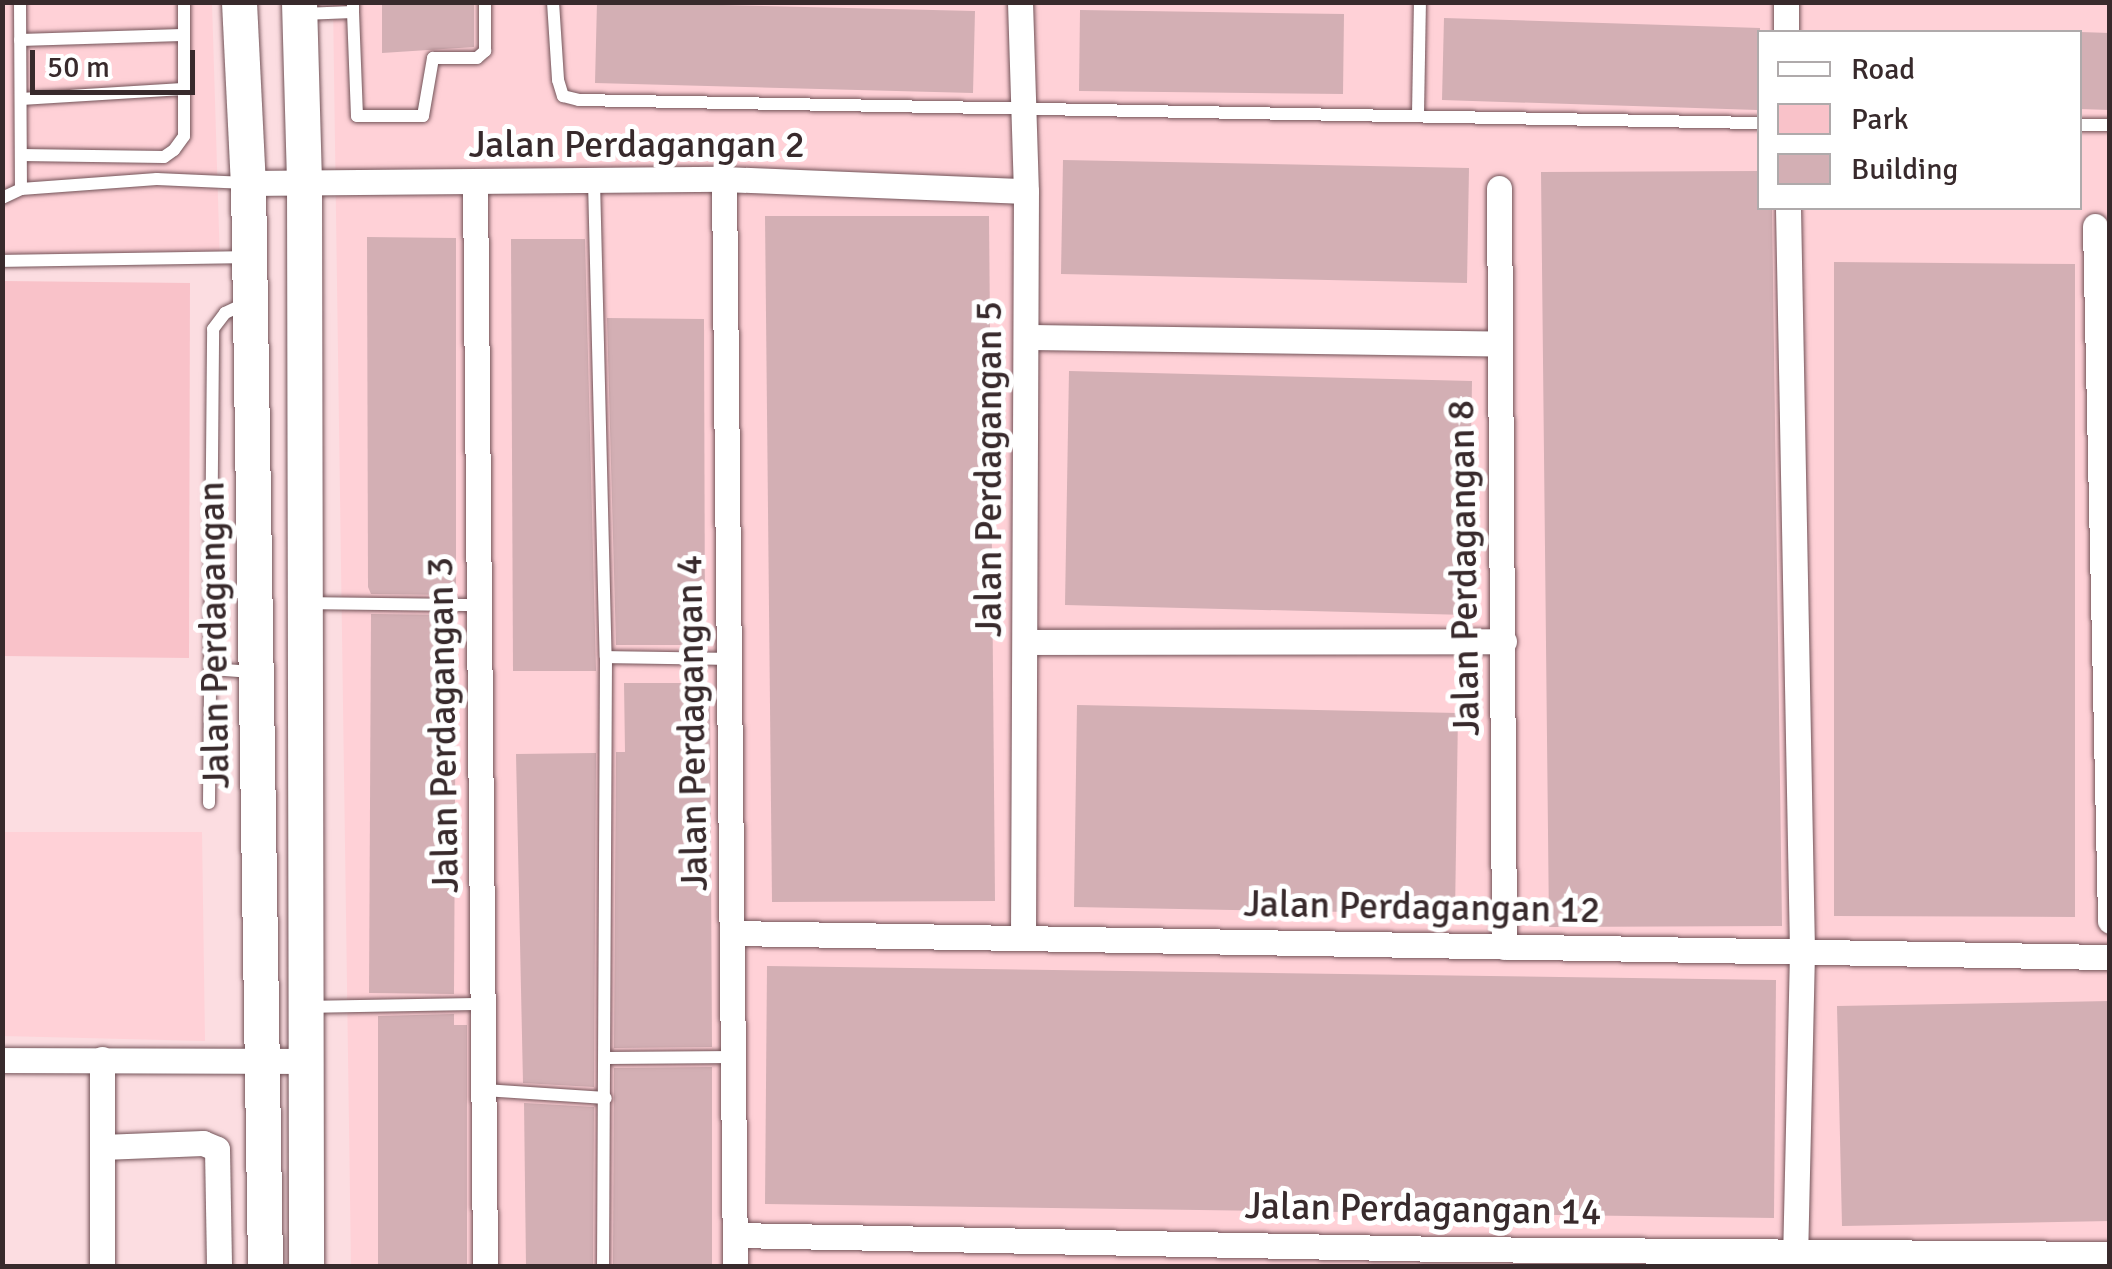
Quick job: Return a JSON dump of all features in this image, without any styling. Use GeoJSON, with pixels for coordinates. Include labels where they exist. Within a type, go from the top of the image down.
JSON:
{"type":"FeatureCollection","features":[{"type":"Feature","properties":{"kind":"main road","name":"Jalan Perdagangan"},"geometry":{"type":"LineString","coordinates":[[239,2],[250,256],[265,1266]]}},
{"type":"Feature","properties":{"kind":"main road"},"geometry":{"type":"LineString","coordinates":[[299,8],[304,182],[302,1061],[306,1266]]}},
{"type":"Feature","properties":{"kind":"street","name":"Jalan Perdagangan 5"},"geometry":{"type":"LineString","coordinates":[[1020,2],[1026,191],[1023,936]]}},
{"type":"Feature","properties":{"kind":"street"},"geometry":{"type":"LineString","coordinates":[[1786,2],[1786,30]]}},
{"type":"Feature","properties":{"kind":"street","name":"Jalan Perdagangan 2"},"geometry":{"type":"LineString","coordinates":[[248,183],[724,180],[1026,191]]}},
{"type":"Feature","properties":{"kind":"street","name":"Jalan Perdagangan 4"},"geometry":{"type":"LineString","coordinates":[[724,180],[736,1266]]}},
{"type":"Feature","properties":{"kind":"street","name":"Jalan Perdagangan 3"},"geometry":{"type":"LineString","coordinates":[[475,182],[486,1004],[485,1266]]}},
{"type":"Feature","properties":{"kind":"street","name":"Jalan Perdagangan 8"},"geometry":{"type":"LineString","coordinates":[[1500,188],[1504,947]]}},
{"type":"Feature","properties":{"kind":"street"},"geometry":{"type":"LineString","coordinates":[[1788,210],[1802,952],[1794,1258]]}},
{"type":"Feature","properties":{"kind":"street"},"geometry":{"type":"LineString","coordinates":[[2094,226],[2110,921]]}},
{"type":"Feature","properties":{"kind":"street"},"geometry":{"type":"LineString","coordinates":[[1026,337],[1500,344]]}},
{"type":"Feature","properties":{"kind":"street"},"geometry":{"type":"LineString","coordinates":[[1026,642],[1504,641]]}},
{"type":"Feature","properties":{"kind":"street","name":"Jalan Perdagangan 12"},"geometry":{"type":"LineString","coordinates":[[732,933],[2110,958]]}},
{"type":"Feature","properties":{"kind":"street"},"geometry":{"type":"LineString","coordinates":[[102,1059],[102,1266]]}},
{"type":"Feature","properties":{"kind":"street"},"geometry":{"type":"LineString","coordinates":[[2,1060],[302,1061]]}},
{"type":"Feature","properties":{"kind":"street"},"geometry":{"type":"LineString","coordinates":[[102,1147],[203,1143],[217,1149],[219,1266]]}},
{"type":"Feature","properties":{"kind":"street","name":"Jalan Perdagangan 14"},"geometry":{"type":"LineString","coordinates":[[735,1235],[1794,1258],[2110,1254]]}},
{"type":"Feature","properties":{"kind":"lane"},"geometry":{"type":"LineString","coordinates":[[20,2],[21,189]]}},
{"type":"Feature","properties":{"kind":"lane"},"geometry":{"type":"LineString","coordinates":[[21,155],[164,157],[184,136],[184,2]]}},
{"type":"Feature","properties":{"kind":"lane"},"geometry":{"type":"LineString","coordinates":[[299,8],[354,7],[357,116],[423,116],[433,58],[476,58],[485,52],[485,2]]}},
{"type":"Feature","properties":{"kind":"lane"},"geometry":{"type":"LineString","coordinates":[[553,2],[558,80],[563,96],[579,100],[1757,123]]}},
{"type":"Feature","properties":{"kind":"lane"},"geometry":{"type":"LineString","coordinates":[[1418,114],[1420,2]]}},
{"type":"Feature","properties":{"kind":"lane"},"geometry":{"type":"LineString","coordinates":[[20,40],[182,35]]}},
{"type":"Feature","properties":{"kind":"lane"},"geometry":{"type":"LineString","coordinates":[[21,99],[183,89]]}},
{"type":"Feature","properties":{"kind":"lane"},"geometry":{"type":"LineString","coordinates":[[2082,125],[2110,126]]}},
{"type":"Feature","properties":{"kind":"lane"},"geometry":{"type":"LineString","coordinates":[[2,198],[21,189],[157,180],[248,183]]}},
{"type":"Feature","properties":{"kind":"lane"},"geometry":{"type":"LineString","coordinates":[[594,182],[606,657],[603,1266]]}},
{"type":"Feature","properties":{"kind":"lane"},"geometry":{"type":"LineString","coordinates":[[2,261],[250,256]]}},
{"type":"Feature","properties":{"kind":"lane"},"geometry":{"type":"LineString","coordinates":[[209,803],[213,329],[225,313],[250,301]]}},
{"type":"Feature","properties":{"kind":"lane"},"geometry":{"type":"LineString","coordinates":[[302,602],[478,605]]}},
{"type":"Feature","properties":{"kind":"lane"},"geometry":{"type":"LineString","coordinates":[[606,657],[729,659]]}},
{"type":"Feature","properties":{"kind":"lane"},"geometry":{"type":"LineString","coordinates":[[211,668],[257,672]]}},
{"type":"Feature","properties":{"kind":"lane"},"geometry":{"type":"LineString","coordinates":[[302,1008],[486,1004]]}},
{"type":"Feature","properties":{"kind":"lane"},"geometry":{"type":"LineString","coordinates":[[607,1058],[733,1057]]}},
{"type":"Feature","properties":{"kind":"lane"},"geometry":{"type":"LineString","coordinates":[[484,1090],[606,1098]]}},
{"type":"Feature","properties":{"kind":"shaded area"},"geometry":{"type":"Polygon","coordinates":[[[2,3],[212,3],[220,264],[3,266],[2,3]]]}},
{"type":"Feature","properties":{"kind":"shaded area"},"geometry":{"type":"Polygon","coordinates":[[[333,3],[2109,3],[2109,1266],[351,1266],[333,3]]]}},
{"type":"Feature","properties":{"kind":"shaded area"},"geometry":{"type":"Polygon","coordinates":[[[3,832],[202,832],[205,1041],[3,1036],[3,832]]]}},
{"type":"Feature","properties":{"kind":"green space"},"geometry":{"type":"Polygon","coordinates":[[[3,281],[190,283],[189,658],[3,656],[3,281]]]}},
{"type":"Feature","properties":{"kind":"building"},"geometry":{"type":"Polygon","coordinates":[[[382,2],[474,2],[474,47],[382,53],[382,2]]]}},
{"type":"Feature","properties":{"kind":"building"},"geometry":{"type":"Polygon","coordinates":[[[597,2],[975,11],[973,93],[595,83],[597,2]]]}},
{"type":"Feature","properties":{"kind":"building"},"geometry":{"type":"Polygon","coordinates":[[[1080,10],[1344,14],[1343,94],[1079,91],[1080,10]]]}},
{"type":"Feature","properties":{"kind":"building"},"geometry":{"type":"Polygon","coordinates":[[[1444,18],[1760,28],[1757,110],[1442,100],[1444,18]]]}},
{"type":"Feature","properties":{"kind":"building"},"geometry":{"type":"Polygon","coordinates":[[[2082,32],[2110,33],[2110,110],[2082,109],[2082,32]]]}},
{"type":"Feature","properties":{"kind":"building"},"geometry":{"type":"Polygon","coordinates":[[[1063,160],[1469,168],[1467,283],[1061,274],[1063,160]]]}},
{"type":"Feature","properties":{"kind":"building"},"geometry":{"type":"Polygon","coordinates":[[[1757,171],[1757,210],[1772,210],[1782,926],[1549,927],[1541,172],[1757,171]]]}},
{"type":"Feature","properties":{"kind":"building"},"geometry":{"type":"Polygon","coordinates":[[[765,216],[989,216],[995,901],[772,902],[765,216]]]}},
{"type":"Feature","properties":{"kind":"building"},"geometry":{"type":"Polygon","coordinates":[[[367,237],[456,238],[456,595],[371,594],[368,587],[367,237]]]}},
{"type":"Feature","properties":{"kind":"building"},"geometry":{"type":"Polygon","coordinates":[[[511,239],[585,239],[596,671],[513,671],[511,239]]]}},
{"type":"Feature","properties":{"kind":"building"},"geometry":{"type":"Polygon","coordinates":[[[1834,262],[2075,264],[2075,917],[1834,916],[1834,262]]]}},
{"type":"Feature","properties":{"kind":"building"},"geometry":{"type":"Polygon","coordinates":[[[607,318],[704,319],[705,645],[616,645],[607,318]]]}},
{"type":"Feature","properties":{"kind":"building"},"geometry":{"type":"Polygon","coordinates":[[[1069,371],[1472,381],[1468,615],[1065,605],[1069,371]]]}},
{"type":"Feature","properties":{"kind":"building"},"geometry":{"type":"Polygon","coordinates":[[[371,614],[456,615],[454,994],[369,993],[371,614]]]}},
{"type":"Feature","properties":{"kind":"building"},"geometry":{"type":"Polygon","coordinates":[[[624,683],[710,683],[712,1047],[614,1048],[616,752],[625,752],[624,683]]]}},
{"type":"Feature","properties":{"kind":"building"},"geometry":{"type":"Polygon","coordinates":[[[1077,705],[1458,713],[1455,914],[1074,907],[1077,705]]]}},
{"type":"Feature","properties":{"kind":"building"},"geometry":{"type":"Polygon","coordinates":[[[596,753],[594,1087],[523,1083],[516,754],[596,753]]]}},
{"type":"Feature","properties":{"kind":"building"},"geometry":{"type":"Polygon","coordinates":[[[767,966],[1776,980],[1774,1218],[765,1204],[767,966]]]}},
{"type":"Feature","properties":{"kind":"building"},"geometry":{"type":"Polygon","coordinates":[[[2110,1001],[2110,1221],[1842,1226],[1837,1006],[2110,1001]]]}},
{"type":"Feature","properties":{"kind":"building"},"geometry":{"type":"Polygon","coordinates":[[[454,1014],[454,1025],[467,1025],[467,1266],[378,1266],[378,1016],[454,1014]]]}},
{"type":"Feature","properties":{"kind":"building"},"geometry":{"type":"Polygon","coordinates":[[[712,1067],[712,1266],[613,1266],[614,1068],[712,1067]]]}},
{"type":"Feature","properties":{"kind":"building"},"geometry":{"type":"Polygon","coordinates":[[[524,1103],[594,1107],[593,1266],[526,1266],[524,1103]]]}}]}
